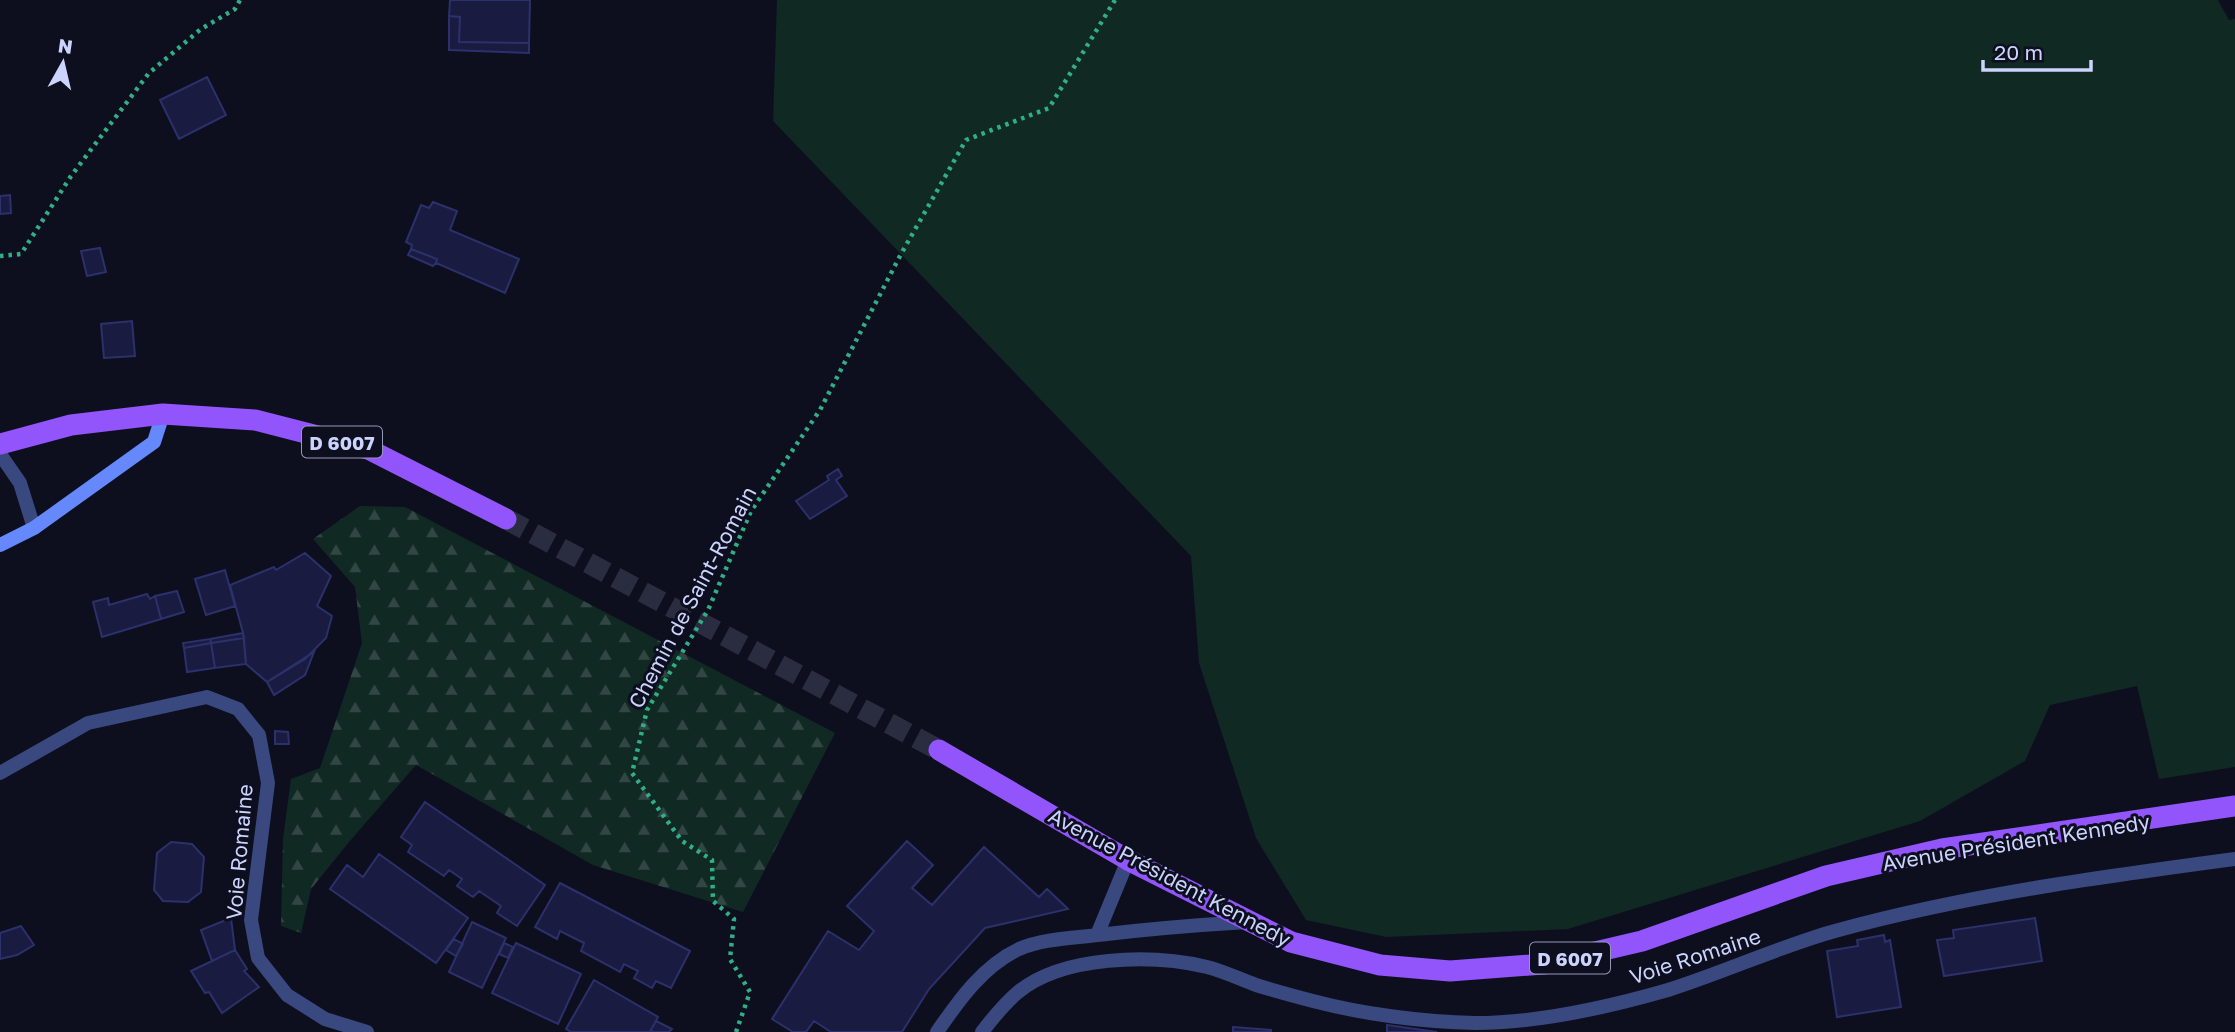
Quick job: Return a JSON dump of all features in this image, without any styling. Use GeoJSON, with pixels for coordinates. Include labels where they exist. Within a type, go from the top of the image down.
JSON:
{"type":"FeatureCollection","features":[{"type":"Feature","properties":{"kind":"main road","name":"D 6007"},"geometry":{"type":"LineString","coordinates":[[0,444],[71,425],[163,414],[254,420],[368,449],[506,519]]}},
{"type":"Feature","properties":{"kind":"main road"},"geometry":{"type":"LineString","coordinates":[[0,545],[34,528],[153,442],[163,414]]}},
{"type":"Feature","properties":{"kind":"main road","name":"Avenue Président Kennedy"},"geometry":{"type":"LineString","coordinates":[[939,750],[1128,860],[1291,942],[1380,965],[1450,971],[1544,964],[1642,941],[1826,876],[1942,849],[2235,806]]}},
{"type":"Feature","properties":{"kind":"street"},"geometry":{"type":"LineString","coordinates":[[0,454],[20,483],[34,528]]}},
{"type":"Feature","properties":{"kind":"street","name":"Voie Romaine"},"geometry":{"type":"LineString","coordinates":[[0,773],[88,723],[207,696],[238,709],[259,735],[268,783],[251,920],[258,958],[287,995],[325,1019],[367,1032]]}},
{"type":"Feature","properties":{"kind":"street","name":"Voie Romaine"},"geometry":{"type":"LineString","coordinates":[[982,1032],[1018,992],[1049,974],[1104,961],[1160,961],[1207,967],[1257,985],[1364,1013],[1475,1023],[1592,1010],[1669,989],[1821,935],[1886,917],[2080,880],[2235,859]]}},
{"type":"Feature","properties":{"kind":"street"},"geometry":{"type":"LineString","coordinates":[[1097,935],[1128,860]]}},
{"type":"Feature","properties":{"kind":"street"},"geometry":{"type":"LineString","coordinates":[[937,1032],[975,981],[1020,948],[1068,938],[1166,926],[1248,922]]}},
{"type":"Feature","properties":{"kind":"path"},"geometry":{"type":"LineString","coordinates":[[0,256],[20,254],[71,176],[149,73],[201,29],[235,9],[240,0]]}},
{"type":"Feature","properties":{"kind":"path","name":"Chemin de Saint-Romain"},"geometry":{"type":"LineString","coordinates":[[736,1032],[750,992],[730,959],[734,919],[713,901],[712,860],[682,841],[632,773],[648,710],[708,610],[751,512],[820,410],[901,254],[966,140],[1049,108],[1115,0]]}},
{"type":"Feature","properties":{"kind":"green space"},"geometry":{"type":"Polygon","coordinates":[[[777,0],[2218,0],[2229,20],[2235,19],[2235,767],[2159,779],[2137,686],[2050,705],[2025,761],[1920,821],[1568,929],[1386,937],[1306,920],[1256,838],[1199,663],[1191,556],[773,121],[777,0]]]}},
{"type":"Feature","properties":{"kind":"green space"},"geometry":{"type":"Polygon","coordinates":[[[360,506],[405,507],[835,733],[743,912],[593,865],[416,765],[311,889],[301,933],[281,926],[283,839],[291,779],[320,768],[362,643],[355,587],[313,539],[360,506]]]}},
{"type":"Feature","properties":{"kind":"building"},"geometry":{"type":"Polygon","coordinates":[[[450,0],[530,0],[529,43],[459,42],[460,17],[449,16],[450,0]]]}},
{"type":"Feature","properties":{"kind":"building"},"geometry":{"type":"Polygon","coordinates":[[[449,16],[460,17],[459,42],[529,43],[529,53],[449,50],[449,16]]]}},
{"type":"Feature","properties":{"kind":"building"},"geometry":{"type":"Polygon","coordinates":[[[207,77],[226,115],[179,139],[160,100],[207,77]]]}},
{"type":"Feature","properties":{"kind":"building"},"geometry":{"type":"Polygon","coordinates":[[[10,195],[11,213],[0,214],[0,196],[10,195]]]}},
{"type":"Feature","properties":{"kind":"building"},"geometry":{"type":"Polygon","coordinates":[[[433,202],[457,211],[450,230],[519,259],[505,293],[411,249],[412,245],[406,242],[421,205],[429,208],[433,202]]]}},
{"type":"Feature","properties":{"kind":"building"},"geometry":{"type":"Polygon","coordinates":[[[100,248],[106,272],[87,276],[81,251],[100,248]]]}},
{"type":"Feature","properties":{"kind":"building"},"geometry":{"type":"Polygon","coordinates":[[[411,249],[437,259],[436,263],[433,266],[408,255],[411,249]]]}},
{"type":"Feature","properties":{"kind":"building"},"geometry":{"type":"Polygon","coordinates":[[[132,321],[135,356],[104,358],[101,324],[132,321]]]}},
{"type":"Feature","properties":{"kind":"building"},"geometry":{"type":"Polygon","coordinates":[[[838,469],[842,476],[836,480],[847,496],[810,519],[796,501],[829,480],[827,476],[838,469]]]}},
{"type":"Feature","properties":{"kind":"building"},"geometry":{"type":"Polygon","coordinates":[[[305,553],[331,576],[317,606],[332,616],[326,638],[305,659],[267,682],[246,664],[243,633],[230,585],[274,567],[276,570],[305,553]]]}},
{"type":"Feature","properties":{"kind":"building"},"geometry":{"type":"Polygon","coordinates":[[[225,570],[235,606],[206,615],[195,579],[225,570]]]}},
{"type":"Feature","properties":{"kind":"building"},"geometry":{"type":"Polygon","coordinates":[[[177,591],[184,612],[161,619],[155,596],[177,591]]]}},
{"type":"Feature","properties":{"kind":"building"},"geometry":{"type":"Polygon","coordinates":[[[147,594],[150,599],[155,596],[161,619],[102,637],[93,602],[108,598],[109,605],[147,594]]]}},
{"type":"Feature","properties":{"kind":"building"},"geometry":{"type":"Polygon","coordinates":[[[243,633],[244,638],[211,643],[210,639],[243,633]]]}},
{"type":"Feature","properties":{"kind":"building"},"geometry":{"type":"Polygon","coordinates":[[[244,638],[246,664],[215,668],[211,643],[244,638]]]}},
{"type":"Feature","properties":{"kind":"building"},"geometry":{"type":"Polygon","coordinates":[[[210,639],[211,643],[184,648],[183,643],[210,639]]]}},
{"type":"Feature","properties":{"kind":"building"},"geometry":{"type":"Polygon","coordinates":[[[211,643],[215,668],[187,672],[184,648],[211,643]]]}},
{"type":"Feature","properties":{"kind":"building"},"geometry":{"type":"Polygon","coordinates":[[[314,652],[305,675],[274,695],[267,682],[314,652]]]}},
{"type":"Feature","properties":{"kind":"building"},"geometry":{"type":"Polygon","coordinates":[[[275,731],[288,732],[289,744],[275,744],[275,731]]]}},
{"type":"Feature","properties":{"kind":"building"},"geometry":{"type":"Polygon","coordinates":[[[425,802],[545,885],[517,926],[497,913],[501,906],[479,891],[473,897],[457,886],[462,879],[449,870],[444,876],[408,852],[412,845],[401,837],[425,802]]]}},
{"type":"Feature","properties":{"kind":"building"},"geometry":{"type":"Polygon","coordinates":[[[907,841],[933,865],[912,888],[932,905],[984,847],[1039,897],[1047,889],[1068,909],[985,928],[929,989],[902,1032],[831,1032],[814,1021],[806,1032],[793,1032],[772,1019],[828,931],[859,950],[874,931],[847,906],[907,841]]]}},
{"type":"Feature","properties":{"kind":"building"},"geometry":{"type":"Polygon","coordinates":[[[171,842],[192,844],[204,857],[201,892],[188,902],[163,901],[154,890],[157,853],[171,842]]]}},
{"type":"Feature","properties":{"kind":"building"},"geometry":{"type":"Polygon","coordinates":[[[379,854],[468,918],[436,963],[330,889],[347,865],[363,877],[379,854]]]}},
{"type":"Feature","properties":{"kind":"building"},"geometry":{"type":"Polygon","coordinates":[[[560,883],[690,951],[671,988],[656,981],[652,988],[634,978],[638,971],[624,964],[620,972],[581,951],[584,943],[560,931],[557,939],[535,927],[560,883]]]}},
{"type":"Feature","properties":{"kind":"building"},"geometry":{"type":"Polygon","coordinates":[[[231,918],[235,950],[212,961],[201,930],[231,918]]]}},
{"type":"Feature","properties":{"kind":"building"},"geometry":{"type":"Polygon","coordinates":[[[2035,918],[2042,961],[1944,976],[1937,940],[1954,938],[1953,930],[2035,918]]]}},
{"type":"Feature","properties":{"kind":"building"},"geometry":{"type":"Polygon","coordinates":[[[472,922],[506,938],[482,988],[449,972],[472,922]]]}},
{"type":"Feature","properties":{"kind":"building"},"geometry":{"type":"Polygon","coordinates":[[[21,926],[34,945],[17,955],[0,959],[0,933],[21,926]]]}},
{"type":"Feature","properties":{"kind":"building"},"geometry":{"type":"Polygon","coordinates":[[[1884,935],[1885,942],[1890,940],[1901,1007],[1837,1017],[1827,951],[1858,946],[1857,940],[1884,935]]]}},
{"type":"Feature","properties":{"kind":"building"},"geometry":{"type":"Polygon","coordinates":[[[454,939],[463,944],[456,956],[446,950],[454,939]]]}},
{"type":"Feature","properties":{"kind":"building"},"geometry":{"type":"Polygon","coordinates":[[[504,943],[513,947],[508,958],[499,954],[504,943]]]}},
{"type":"Feature","properties":{"kind":"building"},"geometry":{"type":"Polygon","coordinates":[[[516,943],[581,974],[558,1024],[492,993],[516,943]]]}},
{"type":"Feature","properties":{"kind":"building"},"geometry":{"type":"Polygon","coordinates":[[[235,950],[247,969],[244,971],[259,987],[222,1013],[191,971],[235,950]]]}},
{"type":"Feature","properties":{"kind":"building"},"geometry":{"type":"Polygon","coordinates":[[[594,980],[658,1017],[650,1032],[571,1032],[566,1029],[594,980]]]}},
{"type":"Feature","properties":{"kind":"building"},"geometry":{"type":"Polygon","coordinates":[[[656,1021],[672,1029],[669,1032],[653,1032],[651,1030],[656,1021]]]}},
{"type":"Feature","properties":{"kind":"building"},"geometry":{"type":"Polygon","coordinates":[[[1387,1025],[1437,1032],[1387,1032],[1387,1025]]]}},
{"type":"Feature","properties":{"kind":"building"},"geometry":{"type":"Polygon","coordinates":[[[1233,1027],[1271,1030],[1271,1032],[1233,1032],[1233,1027]]]}},
{"type":"Feature","properties":{"kind":"tunnel"},"geometry":{"type":"LineString","coordinates":[[506,519],[939,750]]}}]}
